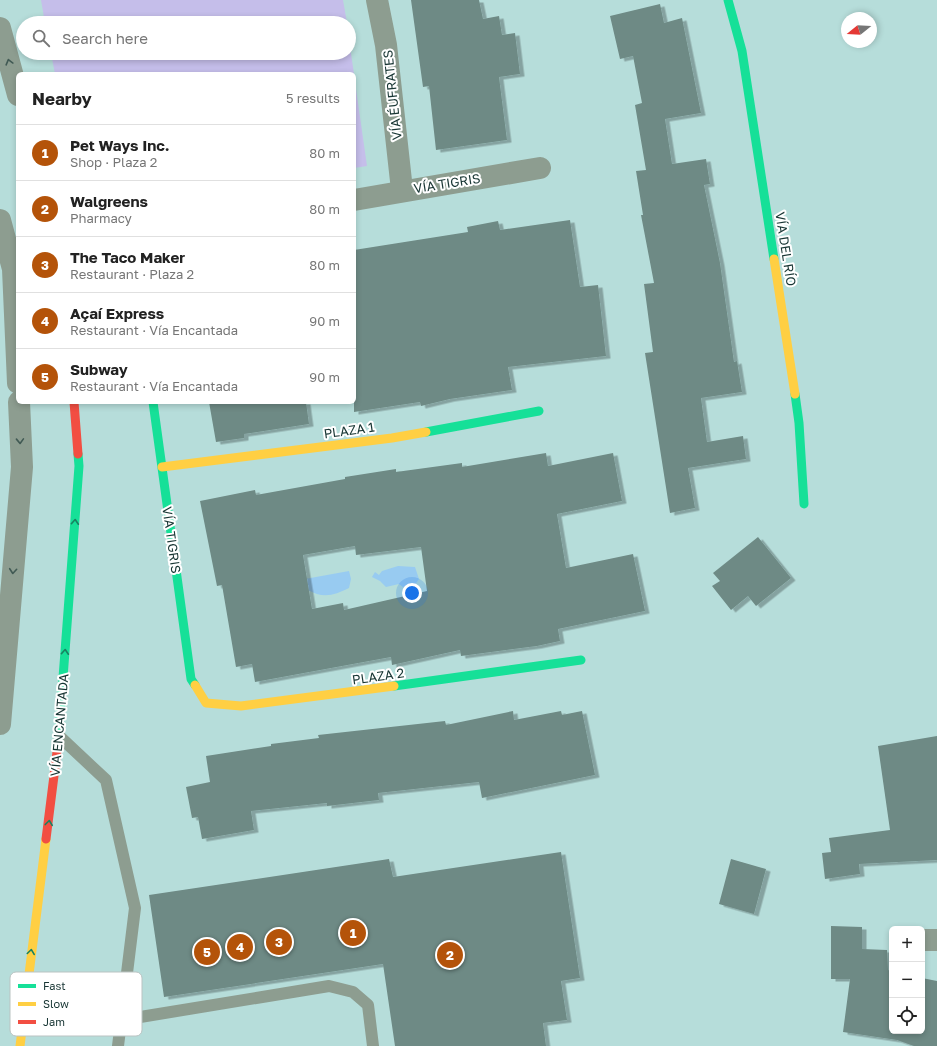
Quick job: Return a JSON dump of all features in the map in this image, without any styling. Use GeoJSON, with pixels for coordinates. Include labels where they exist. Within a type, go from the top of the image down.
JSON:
{"type":"FeatureCollection","features":[{"type":"Feature","properties":{"kind":"street","name":"VÍA ÉUFRATES"},"geometry":{"type":"LineString","coordinates":[[376,0],[386,45],[402,190]]}},
{"type":"Feature","properties":{"kind":"street","name":"VÍA DEL RÍO"},"geometry":{"type":"LineString","coordinates":[[728,0],[742,51],[799,423],[804,504]]}},
{"type":"Feature","properties":{"kind":"street"},"geometry":{"type":"LineString","coordinates":[[0,28],[16,88]]}},
{"type":"Feature","properties":{"kind":"street","name":"VÍA TIGRIS"},"geometry":{"type":"LineString","coordinates":[[356,200],[402,190],[540,168]]}},
{"type":"Feature","properties":{"kind":"street"},"geometry":{"type":"LineString","coordinates":[[0,220],[13,269],[16,337]]}},
{"type":"Feature","properties":{"kind":"street"},"geometry":{"type":"LineString","coordinates":[[0,724],[22,467],[19,404]]}},
{"type":"Feature","properties":{"kind":"street","name":"VÍA ENCANTADA"},"geometry":{"type":"LineString","coordinates":[[29,972],[59,736],[79,466],[74,404]]}},
{"type":"Feature","properties":{"kind":"street","name":"VÍA TIGRIS"},"geometry":{"type":"LineString","coordinates":[[153,404],[191,679]]}},
{"type":"Feature","properties":{"kind":"street","name":"PLAZA 1"},"geometry":{"type":"LineString","coordinates":[[162,467],[392,438],[539,411]]}},
{"type":"Feature","properties":{"kind":"street","name":"PLAZA 2"},"geometry":{"type":"LineString","coordinates":[[191,679],[206,703],[241,706],[581,660]]}},
{"type":"Feature","properties":{"kind":"street"},"geometry":{"type":"LineString","coordinates":[[925,940],[937,940]]}},
{"type":"Feature","properties":{"kind":"street","name":"VÍA ENCANTADA"},"geometry":{"type":"LineString","coordinates":[[20,1046],[21,1036]]}},
{"type":"Feature","properties":{"kind":"lane"},"geometry":{"type":"LineString","coordinates":[[59,736],[106,780],[135,908],[128,972]]}},
{"type":"Feature","properties":{"kind":"lane"},"geometry":{"type":"LineString","coordinates":[[142,1017],[329,986],[353,992],[368,1004],[373,1046]]}},
{"type":"Feature","properties":{"kind":"lane"},"geometry":{"type":"LineString","coordinates":[[118,1046],[120,1036]]}},
{"type":"Feature","properties":{"kind":"shaded area"},"geometry":{"type":"Polygon","coordinates":[[[41,0],[343,0],[346,16],[44,16],[41,0]]]}},
{"type":"Feature","properties":{"kind":"shaded area"},"geometry":{"type":"Polygon","coordinates":[[[52,60],[352,60],[354,72],[55,72],[52,60]]]}},
{"type":"Feature","properties":{"kind":"shaded area"},"geometry":{"type":"Polygon","coordinates":[[[356,89],[367,166],[356,168],[356,89]]]}},
{"type":"Feature","properties":{"kind":"water"},"geometry":{"type":"Polygon","coordinates":[[[398,566],[415,567],[419,579],[414,586],[403,587],[399,584],[386,587],[380,581],[372,577],[375,572],[379,575],[382,571],[398,566]]]}},
{"type":"Feature","properties":{"kind":"water"},"geometry":{"type":"Polygon","coordinates":[[[349,571],[351,579],[349,588],[329,595],[313,593],[308,590],[305,579],[349,571]]]}},
{"type":"Feature","properties":{"kind":"building"},"geometry":{"type":"Polygon","coordinates":[[[411,0],[479,0],[483,19],[499,16],[502,35],[515,33],[520,74],[499,77],[507,140],[436,150],[429,86],[423,87],[411,0]]]}},
{"type":"Feature","properties":{"kind":"building"},"geometry":{"type":"Polygon","coordinates":[[[660,4],[664,23],[682,18],[701,113],[665,119],[672,164],[706,159],[710,184],[704,185],[720,263],[734,362],[737,361],[742,392],[701,398],[707,442],[743,436],[746,459],[688,468],[695,508],[670,513],[645,353],[653,352],[644,284],[654,283],[641,215],[643,215],[636,171],[646,170],[635,105],[642,103],[633,56],[620,59],[610,16],[660,4]]]}},
{"type":"Feature","properties":{"kind":"building"},"geometry":{"type":"Polygon","coordinates":[[[570,220],[580,287],[598,285],[606,356],[508,367],[512,390],[450,399],[421,406],[420,402],[354,412],[354,404],[356,404],[356,250],[468,232],[467,227],[498,221],[500,230],[570,220]]]}},
{"type":"Feature","properties":{"kind":"building"},"geometry":{"type":"Polygon","coordinates":[[[209,404],[306,404],[309,424],[244,434],[244,438],[216,442],[209,404]]]}},
{"type":"Feature","properties":{"kind":"building"},"geometry":{"type":"Polygon","coordinates":[[[546,453],[548,466],[613,453],[622,501],[557,514],[566,568],[633,554],[645,611],[558,629],[560,641],[537,646],[461,656],[460,650],[392,665],[391,657],[255,682],[252,664],[236,667],[222,585],[217,586],[200,501],[255,490],[256,495],[345,479],[345,477],[396,469],[396,472],[462,463],[462,467],[546,453]],[[355,546],[303,555],[312,609],[343,603],[344,610],[427,591],[421,547],[356,555],[355,546]]]}},
{"type":"Feature","properties":{"kind":"building"},"geometry":{"type":"Polygon","coordinates":[[[758,537],[791,578],[756,606],[748,596],[731,610],[712,586],[720,581],[713,573],[758,537]]]}},
{"type":"Feature","properties":{"kind":"building"},"geometry":{"type":"Polygon","coordinates":[[[513,711],[514,720],[561,711],[562,715],[582,711],[595,775],[482,798],[479,782],[378,793],[379,800],[327,806],[327,803],[251,811],[254,830],[202,839],[198,817],[192,818],[186,787],[210,782],[206,756],[271,746],[271,744],[319,738],[318,735],[445,721],[446,725],[513,711]]]}},
{"type":"Feature","properties":{"kind":"building"},"geometry":{"type":"Polygon","coordinates":[[[937,736],[937,860],[859,864],[860,874],[825,879],[822,853],[831,852],[829,838],[890,830],[878,746],[937,736]]]}},
{"type":"Feature","properties":{"kind":"building"},"geometry":{"type":"Polygon","coordinates":[[[561,852],[580,978],[561,981],[567,1020],[543,1023],[546,1046],[395,1046],[383,964],[164,997],[149,895],[389,859],[393,877],[561,852]]]}},
{"type":"Feature","properties":{"kind":"building"},"geometry":{"type":"Polygon","coordinates":[[[731,859],[766,869],[754,914],[719,904],[731,859]]]}},
{"type":"Feature","properties":{"kind":"building"},"geometry":{"type":"Polygon","coordinates":[[[831,926],[862,927],[862,949],[887,950],[889,970],[889,1034],[925,1034],[925,979],[937,981],[937,1046],[914,1046],[897,1040],[843,1032],[850,979],[831,979],[831,926]]]}},
{"type":"Feature","properties":{"kind":"traffic: fast"},"geometry":{"type":"LineString","coordinates":[[728,0],[742,51],[774,259]]}},
{"type":"Feature","properties":{"kind":"traffic: fast"},"geometry":{"type":"LineString","coordinates":[[795,394],[799,423],[804,504]]}},
{"type":"Feature","properties":{"kind":"traffic: fast"},"geometry":{"type":"LineString","coordinates":[[153,404],[191,679],[195,685]]}},
{"type":"Feature","properties":{"kind":"traffic: fast"},"geometry":{"type":"LineString","coordinates":[[426,432],[539,411]]}},
{"type":"Feature","properties":{"kind":"traffic: fast"},"geometry":{"type":"LineString","coordinates":[[58,744],[79,466],[78,454]]}},
{"type":"Feature","properties":{"kind":"traffic: fast"},"geometry":{"type":"LineString","coordinates":[[394,686],[581,660]]}},
{"type":"Feature","properties":{"kind":"traffic: slow"},"geometry":{"type":"LineString","coordinates":[[774,259],[795,394]]}},
{"type":"Feature","properties":{"kind":"traffic: slow"},"geometry":{"type":"LineString","coordinates":[[162,467],[392,438],[426,432]]}},
{"type":"Feature","properties":{"kind":"traffic: slow"},"geometry":{"type":"LineString","coordinates":[[195,685],[206,703],[241,706],[394,686]]}},
{"type":"Feature","properties":{"kind":"traffic: slow"},"geometry":{"type":"LineString","coordinates":[[29,972],[46,839]]}},
{"type":"Feature","properties":{"kind":"traffic: slow"},"geometry":{"type":"LineString","coordinates":[[20,1046],[21,1036]]}},
{"type":"Feature","properties":{"kind":"traffic: jam"},"geometry":{"type":"LineString","coordinates":[[74,404],[78,454]]}},
{"type":"Feature","properties":{"kind":"traffic: jam"},"geometry":{"type":"LineString","coordinates":[[46,839],[58,744]]}},
{"type":"Feature","properties":{"kind":"place","name":"Pet Ways Inc."},"geometry":{"type":"Point","coordinates":[353,933]}},
{"type":"Feature","properties":{"kind":"place","name":"The Taco Maker"},"geometry":{"type":"Point","coordinates":[279,942]}},
{"type":"Feature","properties":{"kind":"place","name":"Açaí Express"},"geometry":{"type":"Point","coordinates":[240,947]}},
{"type":"Feature","properties":{"kind":"place","name":"Subway"},"geometry":{"type":"Point","coordinates":[207,952]}},
{"type":"Feature","properties":{"kind":"place","name":"Walgreens"},"geometry":{"type":"Point","coordinates":[450,955]}}]}
